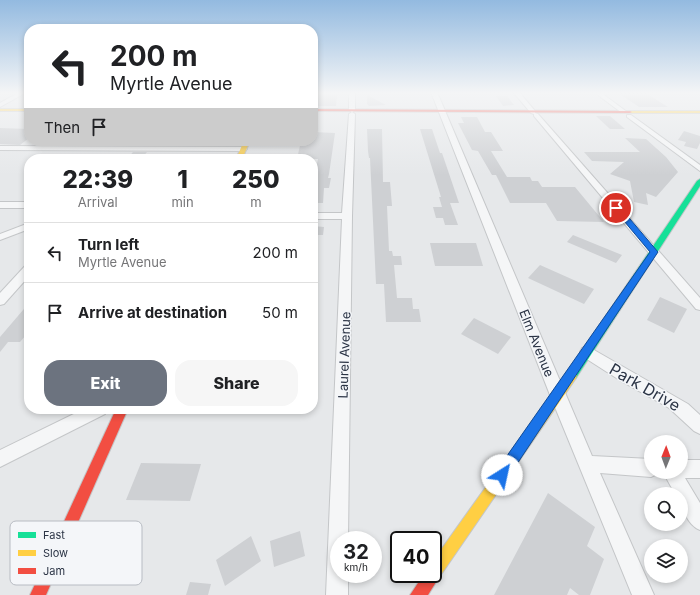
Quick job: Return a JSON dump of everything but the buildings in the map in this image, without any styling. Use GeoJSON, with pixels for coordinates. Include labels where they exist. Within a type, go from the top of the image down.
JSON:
{"type":"FeatureCollection","features":[{"type":"Feature","properties":{"kind":"main road"},"geometry":{"type":"LineString","coordinates":[[442,561],[587,352],[700,182]]}},
{"type":"Feature","properties":{"kind":"main road"},"geometry":{"type":"LineString","coordinates":[[71,521],[120,414]]}},
{"type":"Feature","properties":{"kind":"main road"},"geometry":{"type":"LineString","coordinates":[[418,595],[427,583]]}},
{"type":"Feature","properties":{"kind":"main road"},"geometry":{"type":"LineString","coordinates":[[38,595],[43,585]]}},
{"type":"Feature","properties":{"kind":"street","name":"Laurel Avenue"},"geometry":{"type":"LineString","coordinates":[[337,595],[352,120]]}},
{"type":"Feature","properties":{"kind":"street","name":"Elm Avenue"},"geometry":{"type":"LineString","coordinates":[[446,120],[558,394],[643,595]]}},
{"type":"Feature","properties":{"kind":"street"},"geometry":{"type":"LineString","coordinates":[[541,120],[700,306]]}},
{"type":"Feature","properties":{"kind":"street"},"geometry":{"type":"LineString","coordinates":[[635,120],[700,169]]}},
{"type":"Feature","properties":{"kind":"street"},"geometry":{"type":"LineString","coordinates":[[0,148],[204,149],[235,146]]}},
{"type":"Feature","properties":{"kind":"street"},"geometry":{"type":"LineString","coordinates":[[201,154],[204,149]]}},
{"type":"Feature","properties":{"kind":"street"},"geometry":{"type":"LineString","coordinates":[[0,205],[24,205]]}},
{"type":"Feature","properties":{"kind":"street"},"geometry":{"type":"LineString","coordinates":[[318,216],[348,216]]}},
{"type":"Feature","properties":{"kind":"street"},"geometry":{"type":"LineString","coordinates":[[0,237],[24,228]]}},
{"type":"Feature","properties":{"kind":"street"},"geometry":{"type":"LineString","coordinates":[[0,301],[24,275]]}},
{"type":"Feature","properties":{"kind":"street","name":"Park Drive"},"geometry":{"type":"LineString","coordinates":[[587,352],[626,377],[674,402],[690,414],[700,426]]}},
{"type":"Feature","properties":{"kind":"street"},"geometry":{"type":"LineString","coordinates":[[0,459],[90,414]]}},
{"type":"Feature","properties":{"kind":"street"},"geometry":{"type":"LineString","coordinates":[[588,464],[644,468]]}},
{"type":"Feature","properties":{"kind":"street"},"geometry":{"type":"LineString","coordinates":[[688,469],[700,469]]}},
{"type":"Feature","properties":{"kind":"street"},"geometry":{"type":"LineString","coordinates":[[676,479],[700,521]]}},
{"type":"Feature","properties":{"kind":"traffic: fast"},"geometry":{"type":"LineString","coordinates":[[572,375],[700,181]]}},
{"type":"Feature","properties":{"kind":"traffic: slow"},"geometry":{"type":"LineString","coordinates":[[241,154],[245,146]]}},
{"type":"Feature","properties":{"kind":"traffic: slow"},"geometry":{"type":"LineString","coordinates":[[442,561],[572,375]]}},
{"type":"Feature","properties":{"kind":"traffic: jam"},"geometry":{"type":"LineString","coordinates":[[71,521],[120,414]]}},
{"type":"Feature","properties":{"kind":"traffic: jam"},"geometry":{"type":"LineString","coordinates":[[418,595],[427,583]]}},
{"type":"Feature","properties":{"kind":"traffic: jam"},"geometry":{"type":"LineString","coordinates":[[38,595],[43,585]]}},
{"type":"Feature","properties":{"kind":"route"},"geometry":{"type":"LineString","coordinates":[[502,475],[654,252],[616,208]]}}]}
